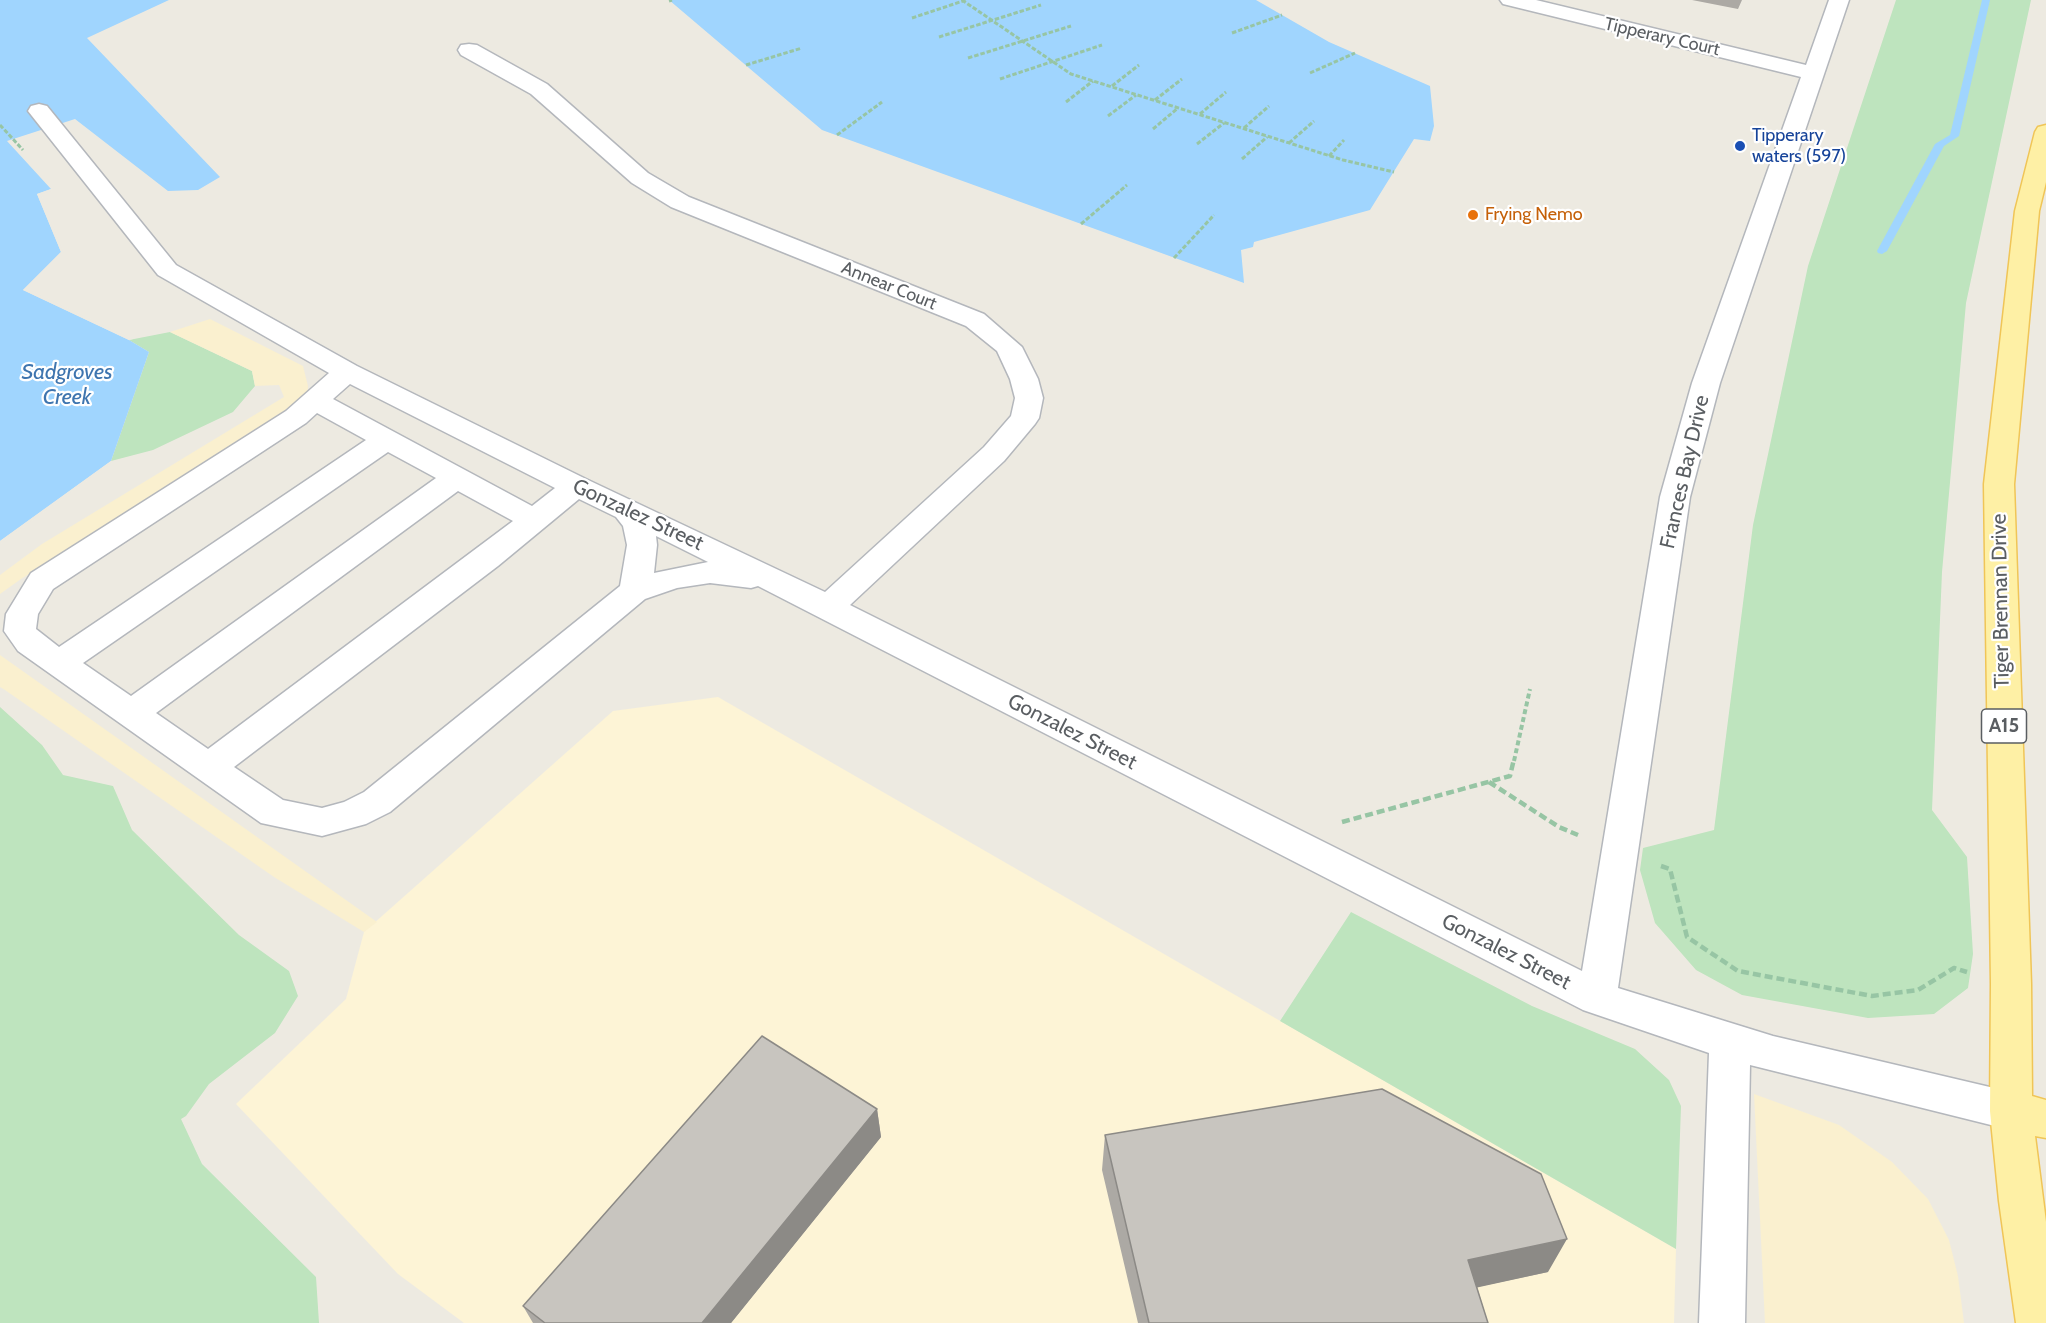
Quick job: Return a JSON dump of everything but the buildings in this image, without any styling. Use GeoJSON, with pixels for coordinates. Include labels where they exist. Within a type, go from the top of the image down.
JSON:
{"type":"FeatureCollection","features":[{"type":"Feature","properties":{"kind":"main road","name":"Tiger Brennan Drive"},"geometry":{"type":"LineString","coordinates":[[2039,1323],[2021,1202],[2028,1115],[2010,984],[1999,484],[2027,211],[2046,132]]}},
{"type":"Feature","properties":{"kind":"street","name":"Tipperary Court"},"geometry":{"type":"LineString","coordinates":[[1510,0],[1813,73]]}},
{"type":"Feature","properties":{"kind":"street","name":"Frances Bay Drive"},"geometry":{"type":"LineString","coordinates":[[1597,998],[1675,497],[1706,383],[1839,0]]}},
{"type":"Feature","properties":{"kind":"street","name":"Annear Court"},"geometry":{"type":"LineString","coordinates":[[470,50],[539,89],[640,178],[680,202],[975,320],[1008,347],[1024,379],[1029,398],[1025,418],[994,454],[827,608]]}},
{"type":"Feature","properties":{"kind":"street","name":"Gonzalez Street"},"geometry":{"type":"LineString","coordinates":[[39,111],[167,270],[347,372],[576,486],[790,588],[1597,998],[1730,1041],[2028,1115]]}},
{"type":"Feature","properties":{"kind":"street"},"geometry":{"type":"LineString","coordinates":[[347,372],[296,417],[42,581],[22,614],[20,631],[30,643],[274,813],[322,822],[353,814],[377,802],[634,591],[674,578],[710,572],[740,574],[790,588]]}},
{"type":"Feature","properties":{"kind":"street"},"geometry":{"type":"LineString","coordinates":[[316,401],[535,520]]}},
{"type":"Feature","properties":{"kind":"street"},"geometry":{"type":"LineString","coordinates":[[59,663],[386,440]]}},
{"type":"Feature","properties":{"kind":"street"},"geometry":{"type":"LineString","coordinates":[[132,713],[456,478]]}},
{"type":"Feature","properties":{"kind":"street"},"geometry":{"type":"LineString","coordinates":[[208,767],[535,520],[576,486]]}},
{"type":"Feature","properties":{"kind":"street"},"geometry":{"type":"LineString","coordinates":[[625,508],[638,523],[642,545],[640,568],[634,591]]}},
{"type":"Feature","properties":{"kind":"street"},"geometry":{"type":"LineString","coordinates":[[1722,1323],[1730,1041]]}},
{"type":"Feature","properties":{"kind":"path"},"geometry":{"type":"LineString","coordinates":[[912,18],[964,0],[1071,74],[1329,156],[1394,172]]}},
{"type":"Feature","properties":{"kind":"path"},"geometry":{"type":"LineString","coordinates":[[939,37],[1041,5]]}},
{"type":"Feature","properties":{"kind":"path"},"geometry":{"type":"LineString","coordinates":[[1232,33],[1282,15]]}},
{"type":"Feature","properties":{"kind":"path"},"geometry":{"type":"LineString","coordinates":[[968,58],[1071,26]]}},
{"type":"Feature","properties":{"kind":"path"},"geometry":{"type":"LineString","coordinates":[[999,79],[1102,45]]}},
{"type":"Feature","properties":{"kind":"path"},"geometry":{"type":"LineString","coordinates":[[746,65],[802,48]]}},
{"type":"Feature","properties":{"kind":"path"},"geometry":{"type":"LineString","coordinates":[[1310,73],[1355,53]]}},
{"type":"Feature","properties":{"kind":"path"},"geometry":{"type":"LineString","coordinates":[[1112,87],[1139,65]]}},
{"type":"Feature","properties":{"kind":"path"},"geometry":{"type":"LineString","coordinates":[[1154,100],[1182,79]]}},
{"type":"Feature","properties":{"kind":"path"},"geometry":{"type":"LineString","coordinates":[[1066,102],[1093,81]]}},
{"type":"Feature","properties":{"kind":"path"},"geometry":{"type":"LineString","coordinates":[[1199,114],[1226,92]]}},
{"type":"Feature","properties":{"kind":"path"},"geometry":{"type":"LineString","coordinates":[[1108,116],[1137,95]]}},
{"type":"Feature","properties":{"kind":"path"},"geometry":{"type":"LineString","coordinates":[[837,135],[882,102]]}},
{"type":"Feature","properties":{"kind":"path"},"geometry":{"type":"LineString","coordinates":[[1244,129],[1269,106]]}},
{"type":"Feature","properties":{"kind":"path"},"geometry":{"type":"LineString","coordinates":[[1154,129],[1178,108]]}},
{"type":"Feature","properties":{"kind":"path"},"geometry":{"type":"LineString","coordinates":[[1289,143],[1314,121]]}},
{"type":"Feature","properties":{"kind":"path"},"geometry":{"type":"LineString","coordinates":[[1197,144],[1225,123]]}},
{"type":"Feature","properties":{"kind":"path"},"geometry":{"type":"LineString","coordinates":[[1242,159],[1267,136]]}},
{"type":"Feature","properties":{"kind":"path"},"geometry":{"type":"LineString","coordinates":[[1329,156],[1344,140]]}},
{"type":"Feature","properties":{"kind":"path"},"geometry":{"type":"LineString","coordinates":[[1081,224],[1127,186]]}},
{"type":"Feature","properties":{"kind":"path"},"geometry":{"type":"LineString","coordinates":[[1174,258],[1214,215]]}},
{"type":"Feature","properties":{"kind":"path"},"geometry":{"type":"LineString","coordinates":[[1338,823],[1510,776],[1530,689]]}},
{"type":"Feature","properties":{"kind":"path"},"geometry":{"type":"LineString","coordinates":[[1490,782],[1559,828],[1620,850]]}},
{"type":"Feature","properties":{"kind":"path"},"geometry":{"type":"LineString","coordinates":[[1671,869],[1687,937],[1738,971],[1872,996],[1918,990],[1954,968],[2010,984]]}},
{"type":"Feature","properties":{"kind":"shaded area"},"geometry":{"type":"Polygon","coordinates":[[[718,697],[1676,1249],[1674,1323],[464,1323],[398,1274],[236,1104],[346,999],[364,932],[613,711],[718,697]]]}},
{"type":"Feature","properties":{"kind":"green space"},"geometry":{"type":"Polygon","coordinates":[[[1896,0],[2031,0],[1966,303],[1942,572],[1932,810],[1967,857],[1973,954],[1968,988],[1934,1014],[1868,1018],[1742,995],[1696,970],[1655,923],[1640,870],[1643,848],[1714,830],[1753,525],[1808,266],[1896,0]]]}},
{"type":"Feature","properties":{"kind":"green space"},"geometry":{"type":"Polygon","coordinates":[[[170,332],[252,371],[255,386],[233,412],[153,450],[111,461],[149,352],[129,340],[170,332]]]}},
{"type":"Feature","properties":{"kind":"green space"},"geometry":{"type":"Polygon","coordinates":[[[0,707],[42,745],[63,775],[113,786],[132,830],[239,935],[289,971],[298,996],[275,1033],[209,1084],[186,1116],[181,1119],[202,1164],[316,1277],[319,1323],[0,1323],[0,707]]]}},
{"type":"Feature","properties":{"kind":"green space"},"geometry":{"type":"Polygon","coordinates":[[[1351,912],[1532,1006],[1635,1049],[1669,1080],[1681,1106],[1676,1249],[1280,1021],[1351,912]]]}},
{"type":"Feature","properties":{"kind":"sand"},"geometry":{"type":"Polygon","coordinates":[[[210,319],[303,366],[308,386],[307,398],[0,594],[0,575],[42,544],[284,397],[279,385],[255,386],[252,371],[170,332],[210,319]]]}},
{"type":"Feature","properties":{"kind":"sand"},"geometry":{"type":"Polygon","coordinates":[[[0,655],[377,922],[364,932],[274,877],[0,687],[0,655]]]}},
{"type":"Feature","properties":{"kind":"sand"},"geometry":{"type":"Polygon","coordinates":[[[1754,1094],[1839,1125],[1892,1162],[1928,1199],[1949,1240],[1958,1276],[1964,1323],[1765,1323],[1754,1094]]]}},
{"type":"Feature","properties":{"kind":"water","name":"Sadgroves Creek"},"geometry":{"type":"Polygon","coordinates":[[[0,0],[169,0],[87,38],[220,177],[198,190],[168,191],[75,119],[7,141],[51,189],[37,194],[61,252],[23,290],[129,340],[149,352],[111,461],[0,541],[0,0]]]}},
{"type":"Feature","properties":{"kind":"water"},"geometry":{"type":"Polygon","coordinates":[[[669,0],[1256,0],[1329,42],[1430,86],[1434,126],[1430,141],[1414,139],[1370,210],[1254,242],[1253,247],[1241,250],[1244,283],[822,130],[669,0]]]}},
{"type":"Feature","properties":{"kind":"pier"},"geometry":{"type":"Polygon","coordinates":[[[51,189],[52,191],[41,195],[64,253],[28,289],[133,339],[129,340],[23,290],[61,252],[37,194],[51,189]]]}},
{"type":"Feature","properties":{"kind":"pier"},"geometry":{"type":"Polygon","coordinates":[[[114,461],[0,544],[0,541],[114,461]]]}},
{"type":"Feature","properties":{"kind":"waterway"},"geometry":{"type":"LineString","coordinates":[[1882,251],[1940,144],[1954,136],[1986,0]]}},
{"type":"Feature","properties":{"kind":"place","name":"Tipperary waters (597)"},"geometry":{"type":"Point","coordinates":[1740,146]}},
{"type":"Feature","properties":{"kind":"place","name":"Frying Nemo"},"geometry":{"type":"Point","coordinates":[1473,215]}}]}
